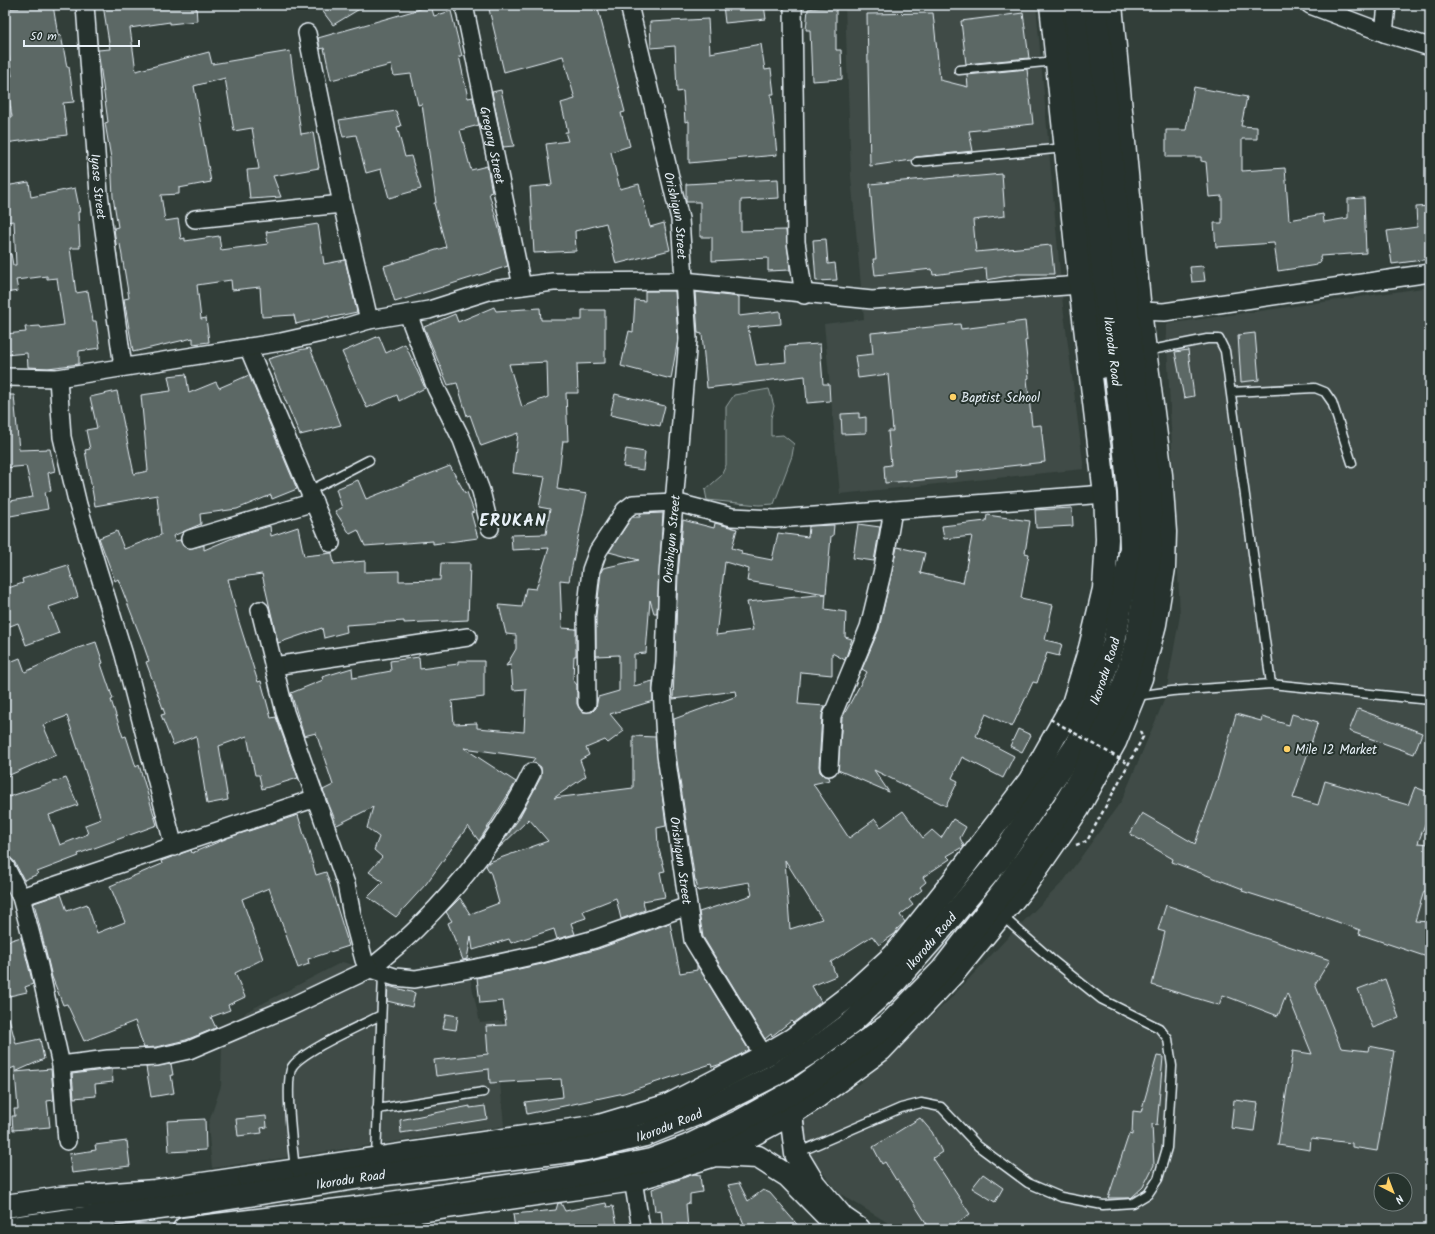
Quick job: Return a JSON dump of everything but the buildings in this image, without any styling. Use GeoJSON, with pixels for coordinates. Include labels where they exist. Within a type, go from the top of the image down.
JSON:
{"type":"FeatureCollection","features":[{"type":"Feature","properties":{"kind":"main road","name":"Ikorodu Road"},"geometry":{"type":"LineString","coordinates":[[5,1229],[211,1201],[362,1177],[586,1149],[644,1135],[697,1114],[761,1082],[810,1053],[851,1023],[896,982],[999,860],[1075,747],[1098,692],[1114,643],[1131,548],[1128,484],[1078,145],[1057,61],[1052,5]]}},
{"type":"Feature","properties":{"kind":"main road","name":"Ikorodu Road"},"geometry":{"type":"LineString","coordinates":[[5,1206],[60,1198],[155,1191],[249,1179],[376,1158],[600,1126],[669,1105],[764,1056],[793,1039],[848,997],[894,956],[1030,780],[1073,704],[1090,648],[1104,589],[1107,539],[1104,494],[1080,285],[1075,5]]}},
{"type":"Feature","properties":{"kind":"main road","name":"Ikorodu Road"},"geometry":{"type":"LineString","coordinates":[[184,1229],[363,1207],[569,1177],[651,1160],[688,1146],[740,1121],[803,1086],[887,1026],[942,970],[1025,860],[1061,810],[1083,773],[1109,720],[1124,684],[1137,642],[1151,550],[1150,490],[1130,339],[1096,5]]}},
{"type":"Feature","properties":{"kind":"main road"},"geometry":{"type":"LineString","coordinates":[[295,1229],[633,1180],[715,1155],[790,1114],[817,1097],[881,1050],[952,975],[1027,882],[1078,809],[1115,742],[1141,678],[1155,624],[1164,568],[1165,532],[1161,474],[1140,311],[1111,5]]}},
{"type":"Feature","properties":{"kind":"main road"},"geometry":{"type":"LineString","coordinates":[[790,1114],[796,1154],[814,1184],[843,1218],[858,1229]]}},
{"type":"Feature","properties":{"kind":"main road"},"geometry":{"type":"LineString","coordinates":[[715,1155],[758,1157],[788,1176],[840,1229]]}},
{"type":"Feature","properties":{"kind":"main road"},"geometry":{"type":"LineString","coordinates":[[249,1179],[362,1177]]}},
{"type":"Feature","properties":{"kind":"main road"},"geometry":{"type":"LineString","coordinates":[[276,1229],[363,1207]]}},
{"type":"Feature","properties":{"kind":"street","name":"Iyase Street"},"geometry":{"type":"LineString","coordinates":[[85,5],[99,194],[123,367]]}},
{"type":"Feature","properties":{"kind":"street","name":"Gregory Street"},"geometry":{"type":"LineString","coordinates":[[464,5],[522,286]]}},
{"type":"Feature","properties":{"kind":"street","name":"Orishigun Street"},"geometry":{"type":"LineString","coordinates":[[629,5],[680,220],[688,339],[668,574],[662,706],[670,786],[693,940],[715,979],[764,1056]]}},
{"type":"Feature","properties":{"kind":"street"},"geometry":{"type":"LineString","coordinates":[[793,5],[796,242],[804,295]]}},
{"type":"Feature","properties":{"kind":"street"},"geometry":{"type":"LineString","coordinates":[[1310,5],[1384,33],[1430,47]]}},
{"type":"Feature","properties":{"kind":"street"},"geometry":{"type":"LineString","coordinates":[[1384,33],[1387,5]]}},
{"type":"Feature","properties":{"kind":"street"},"geometry":{"type":"LineString","coordinates":[[307,33],[342,204],[369,320]]}},
{"type":"Feature","properties":{"kind":"street"},"geometry":{"type":"LineString","coordinates":[[196,218],[342,204]]}},
{"type":"Feature","properties":{"kind":"street"},"geometry":{"type":"LineString","coordinates":[[1140,311],[1164,312],[1430,273]]}},
{"type":"Feature","properties":{"kind":"street"},"geometry":{"type":"LineString","coordinates":[[5,378],[58,378],[248,347],[339,329],[369,320],[429,310],[492,290],[553,282],[684,281],[760,288],[804,295],[872,300],[1080,285]]}},
{"type":"Feature","properties":{"kind":"street"},"geometry":{"type":"LineString","coordinates":[[408,314],[436,388],[462,440],[481,491],[490,528]]}},
{"type":"Feature","properties":{"kind":"street"},"geometry":{"type":"LineString","coordinates":[[248,347],[331,543]]}},
{"type":"Feature","properties":{"kind":"street"},"geometry":{"type":"LineString","coordinates":[[58,378],[62,437],[78,505],[124,655],[174,847]]}},
{"type":"Feature","properties":{"kind":"street"},"geometry":{"type":"LineString","coordinates":[[587,703],[586,615],[591,570],[598,551],[617,520],[624,510],[633,504],[674,502],[732,517],[783,519],[1104,494]]}},
{"type":"Feature","properties":{"kind":"street"},"geometry":{"type":"LineString","coordinates":[[190,539],[311,496]]}},
{"type":"Feature","properties":{"kind":"street"},"geometry":{"type":"LineString","coordinates":[[829,767],[832,716],[869,627],[883,569],[893,510]]}},
{"type":"Feature","properties":{"kind":"street"},"geometry":{"type":"LineString","coordinates":[[260,610],[286,712],[346,884],[352,915],[364,960],[377,971],[394,978],[415,979],[541,954],[595,939],[688,906]]}},
{"type":"Feature","properties":{"kind":"street"},"geometry":{"type":"LineString","coordinates":[[274,666],[468,637]]}},
{"type":"Feature","properties":{"kind":"street"},"geometry":{"type":"LineString","coordinates":[[61,1066],[108,1059],[157,1057],[189,1050],[377,971],[471,870],[496,836],[518,802],[532,772]]}},
{"type":"Feature","properties":{"kind":"street"},"geometry":{"type":"LineString","coordinates":[[21,897],[174,847],[316,798]]}},
{"type":"Feature","properties":{"kind":"street"},"geometry":{"type":"LineString","coordinates":[[5,866],[21,897],[39,966],[61,1066],[67,1141]]}},
{"type":"Feature","properties":{"kind":"street"},"geometry":{"type":"LineString","coordinates":[[633,1180],[641,1229]]}},
{"type":"Feature","properties":{"kind":"lane"},"geometry":{"type":"LineString","coordinates":[[1064,5],[1103,385]]}},
{"type":"Feature","properties":{"kind":"lane"},"geometry":{"type":"LineString","coordinates":[[959,70],[1057,61]]}},
{"type":"Feature","properties":{"kind":"lane"},"geometry":{"type":"LineString","coordinates":[[917,162],[1078,145]]}},
{"type":"Feature","properties":{"kind":"lane"},"geometry":{"type":"LineString","coordinates":[[1146,351],[1206,339],[1219,340],[1225,351],[1271,684]]}},
{"type":"Feature","properties":{"kind":"lane"},"geometry":{"type":"LineString","coordinates":[[1231,392],[1315,388],[1325,392],[1332,402],[1352,463]]}},
{"type":"Feature","properties":{"kind":"lane"},"geometry":{"type":"LineString","coordinates":[[311,496],[369,460]]}},
{"type":"Feature","properties":{"kind":"lane"},"geometry":{"type":"LineString","coordinates":[[1112,593],[1114,578]]}},
{"type":"Feature","properties":{"kind":"lane"},"geometry":{"type":"LineString","coordinates":[[1006,826],[1040,777],[1075,715],[1100,645]]}},
{"type":"Feature","properties":{"kind":"lane"},"geometry":{"type":"LineString","coordinates":[[1134,696],[1172,690],[1271,684],[1430,700]]}},
{"type":"Feature","properties":{"kind":"lane"},"geometry":{"type":"LineString","coordinates":[[796,1154],[901,1108],[921,1103],[941,1107],[978,1146],[1028,1183],[1061,1197],[1103,1204],[1133,1203],[1148,1194],[1158,1179],[1167,1148],[1172,1066],[1168,1039],[1159,1028],[1101,999],[1051,959],[1000,915]]}},
{"type":"Feature","properties":{"kind":"lane"},"geometry":{"type":"LineString","coordinates":[[894,966],[909,950]]}},
{"type":"Feature","properties":{"kind":"lane"},"geometry":{"type":"LineString","coordinates":[[376,1158],[381,1015],[377,971]]}},
{"type":"Feature","properties":{"kind":"lane"},"geometry":{"type":"LineString","coordinates":[[295,1171],[288,1082],[292,1067],[303,1056],[381,1015]]}},
{"type":"Feature","properties":{"kind":"lane"},"geometry":{"type":"LineString","coordinates":[[749,1073],[817,1032]]}},
{"type":"Feature","properties":{"kind":"lane"},"geometry":{"type":"LineString","coordinates":[[658,1117],[736,1081]]}},
{"type":"Feature","properties":{"kind":"lane"},"geometry":{"type":"LineString","coordinates":[[377,1109],[483,1092]]}},
{"type":"Feature","properties":{"kind":"lane"},"geometry":{"type":"LineString","coordinates":[[249,1179],[327,1172],[478,1151],[596,1134],[630,1126]]}},
{"type":"Feature","properties":{"kind":"path"},"geometry":{"type":"LineString","coordinates":[[1050,719],[1129,764]]}},
{"type":"Feature","properties":{"kind":"path"},"geometry":{"type":"LineString","coordinates":[[1087,841],[1143,737]]}},
{"type":"Feature","properties":{"kind":"shaded area"},"geometry":{"type":"Polygon","coordinates":[[[845,5],[1036,5],[1063,306],[1084,469],[840,494],[824,324],[864,319],[851,176],[845,5]]]}},
{"type":"Feature","properties":{"kind":"shaded area","name":"Mile 12 Market"},"geometry":{"type":"Polygon","coordinates":[[[1430,287],[1430,1229],[898,1229],[839,1193],[805,1150],[800,1120],[860,1083],[951,998],[1010,935],[1063,882],[1122,800],[1165,698],[1180,615],[1166,324],[1430,287]]]}},
{"type":"Feature","properties":{"kind":"shaded area"},"geometry":{"type":"Polygon","coordinates":[[[769,389],[774,406],[771,418],[771,436],[783,435],[794,444],[792,456],[774,504],[759,505],[707,500],[705,490],[721,476],[726,465],[726,407],[734,395],[769,389]]]}},
{"type":"Feature","properties":{"kind":"shaded area"},"geometry":{"type":"Polygon","coordinates":[[[342,962],[386,973],[411,974],[467,964],[480,1023],[502,1021],[506,1079],[500,1081],[504,1126],[212,1168],[208,1125],[221,1086],[222,1045],[246,1012],[342,962]]]}},
{"type":"Feature","properties":{"kind":"place","name":"Baptist School"},"geometry":{"type":"Point","coordinates":[953,397]}},
{"type":"Feature","properties":{"kind":"place","name":"Mile 12 Market"},"geometry":{"type":"Point","coordinates":[1287,749]}},
{"type":"Feature","properties":{"kind":"district","name":"ERUKAN"},"geometry":{"type":"Point","coordinates":[513,520]}}]}
